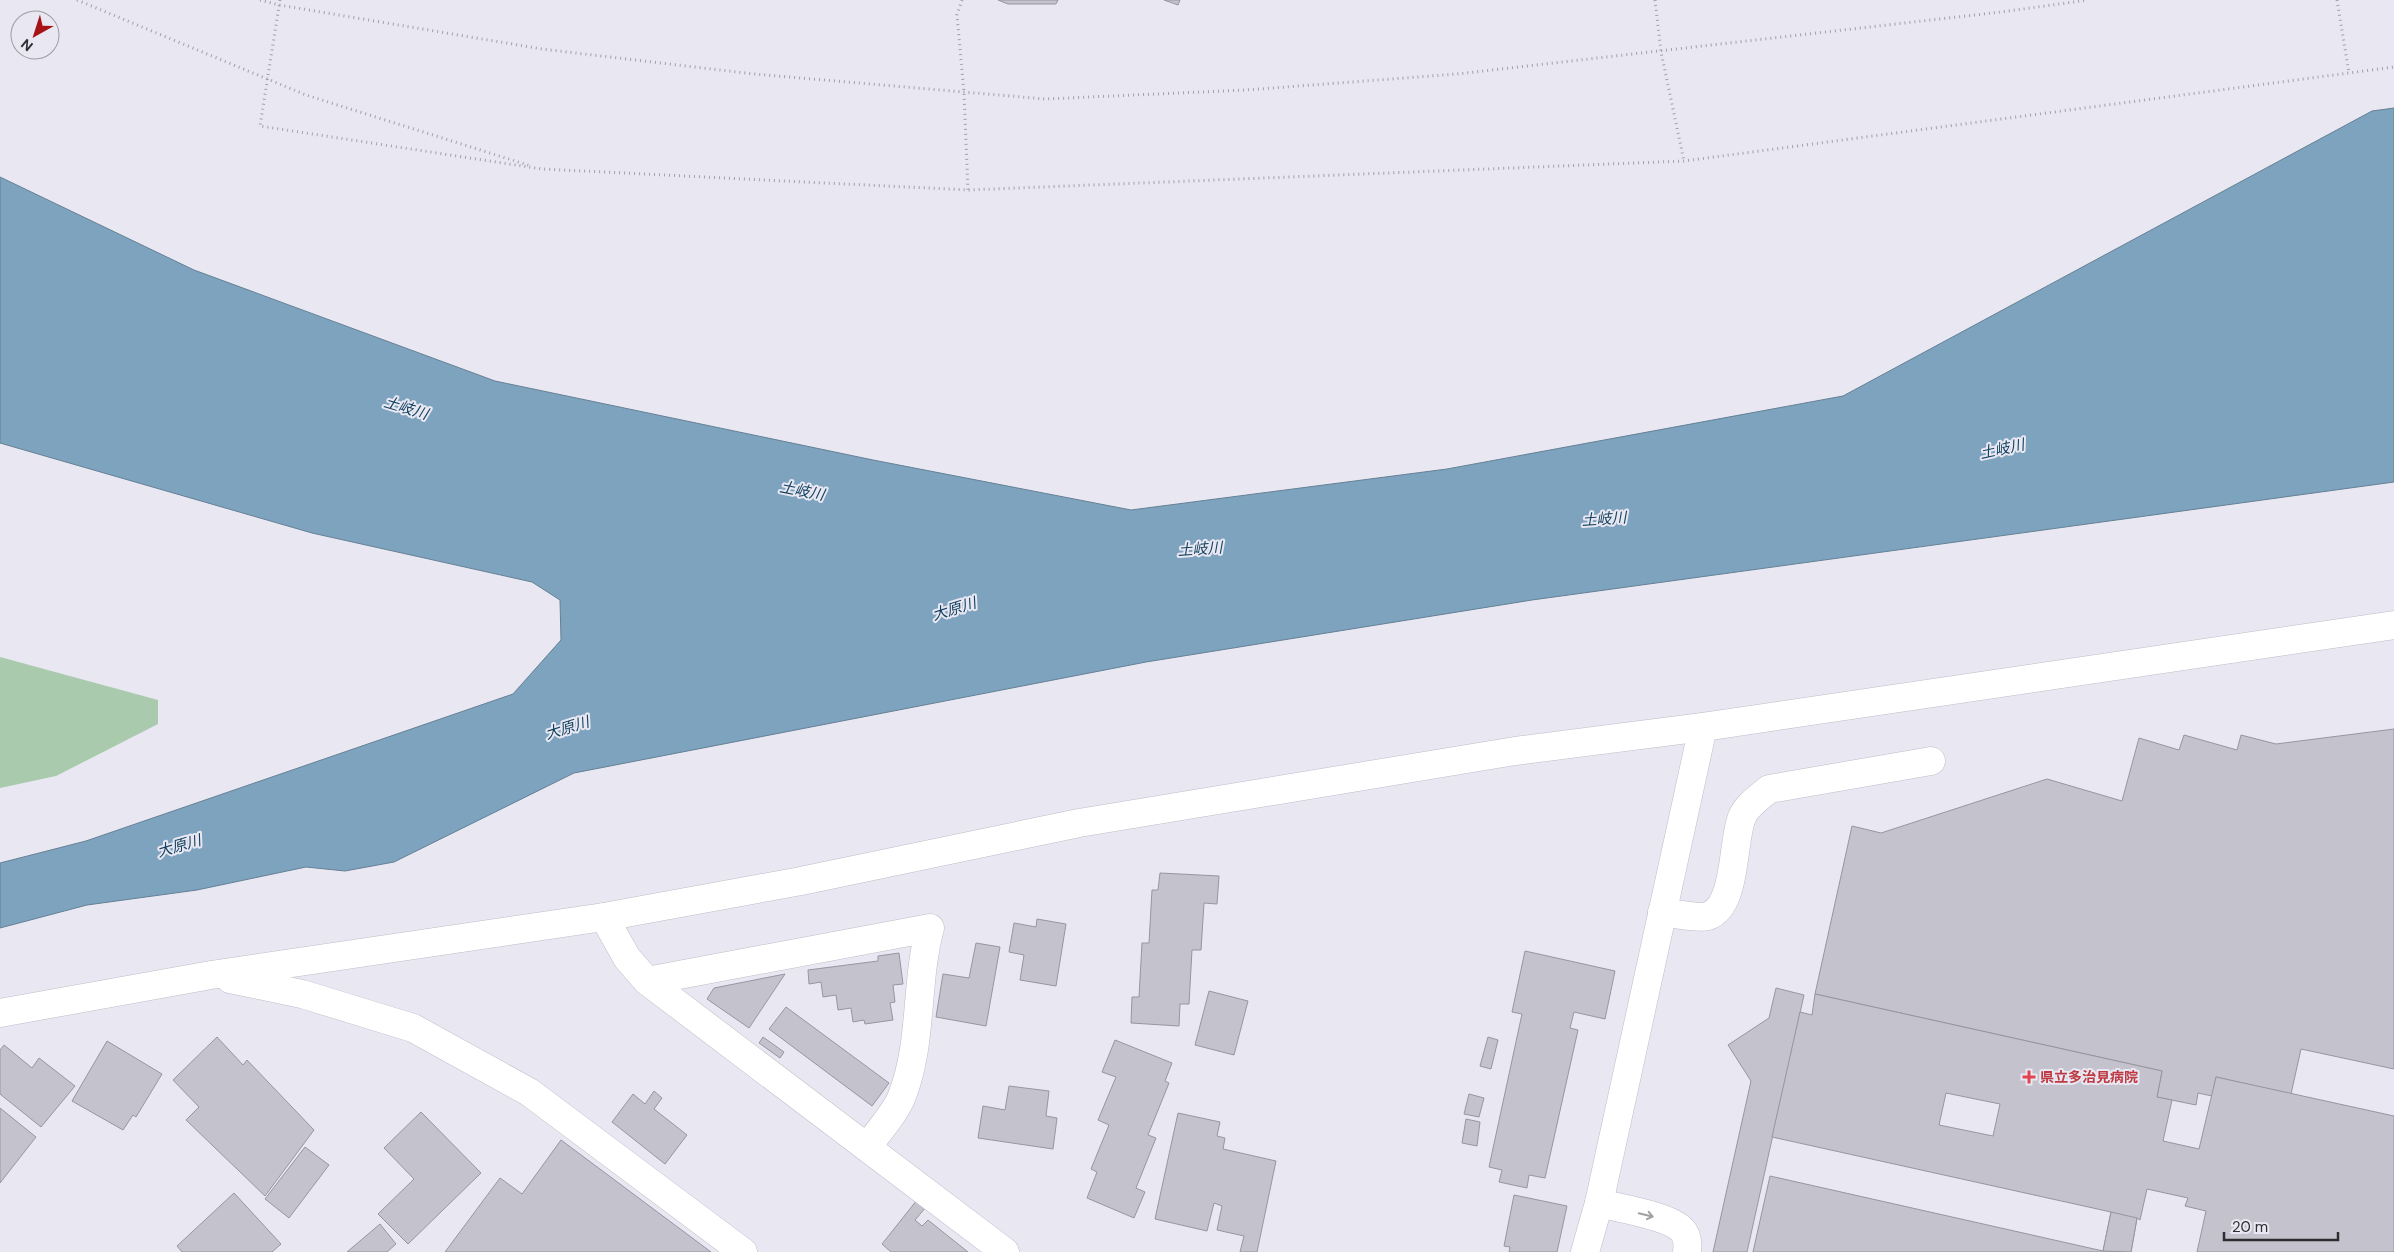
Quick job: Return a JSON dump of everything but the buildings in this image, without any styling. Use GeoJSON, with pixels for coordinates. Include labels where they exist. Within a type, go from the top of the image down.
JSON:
{"type":"FeatureCollection","features":[{"type":"Feature","properties":{"kind":"street"},"geometry":{"type":"LineString","coordinates":[[0,1013],[211,975],[604,917],[801,880],[1079,823],[1505,753],[1703,727],[2394,625]]}},
{"type":"Feature","properties":{"kind":"street"},"geometry":{"type":"LineString","coordinates":[[1585,1252],[1599,1203],[1703,727]]}},
{"type":"Feature","properties":{"kind":"street"},"geometry":{"type":"LineString","coordinates":[[1662,912],[1706,917],[1717,911],[1726,898],[1742,816],[1754,801],[1769,789],[1931,761]]}},
{"type":"Feature","properties":{"kind":"street"},"geometry":{"type":"LineString","coordinates":[[604,917],[627,958],[647,980],[1005,1252]]}},
{"type":"Feature","properties":{"kind":"street"},"geometry":{"type":"LineString","coordinates":[[647,980],[930,928],[922,955],[916,1042],[902,1098],[868,1147]]}},
{"type":"Feature","properties":{"kind":"street"},"geometry":{"type":"LineString","coordinates":[[211,975],[302,994],[413,1028],[528,1092],[743,1252]]}},
{"type":"Feature","properties":{"kind":"street"},"geometry":{"type":"LineString","coordinates":[[1599,1203],[1663,1219],[1682,1229],[1689,1242],[1687,1252]]}},
{"type":"Feature","properties":{"kind":"path"},"geometry":{"type":"LineString","coordinates":[[77,0],[306,94],[542,169]]}},
{"type":"Feature","properties":{"kind":"path"},"geometry":{"type":"LineString","coordinates":[[260,0],[278,5],[552,50],[754,74],[1045,99],[1246,90],[1457,74],[1661,52],[2088,0]]}},
{"type":"Feature","properties":{"kind":"path"},"geometry":{"type":"LineString","coordinates":[[280,0],[260,126],[542,169],[968,190],[1684,161],[2394,67]]}},
{"type":"Feature","properties":{"kind":"path"},"geometry":{"type":"LineString","coordinates":[[962,0],[957,15],[964,93],[968,190]]}},
{"type":"Feature","properties":{"kind":"path"},"geometry":{"type":"LineString","coordinates":[[1655,0],[1661,52],[1684,161]]}},
{"type":"Feature","properties":{"kind":"path"},"geometry":{"type":"LineString","coordinates":[[2337,0],[2349,73]]}},
{"type":"Feature","properties":{"kind":"green space"},"geometry":{"type":"Polygon","coordinates":[[[0,657],[158,700],[158,724],[56,776],[0,788],[0,657]]]}},
{"type":"Feature","properties":{"kind":"water"},"geometry":{"type":"Polygon","coordinates":[[[2394,108],[2394,482],[1532,600],[1146,662],[574,773],[394,862],[345,871],[306,867],[197,890],[87,905],[0,928],[0,863],[86,841],[513,694],[561,640],[560,600],[532,582],[312,533],[0,443],[0,177],[194,270],[495,381],[873,460],[1131,510],[1447,469],[1843,396],[2372,111],[2394,108]]]}},
{"type":"Feature","properties":{"kind":"place","name":"県立多治見病院"},"geometry":{"type":"Point","coordinates":[2029,1077]}},
{"type":"Feature","properties":{"kind":"water label","name":"土岐川"},"geometry":{"type":"Point","coordinates":[406,408]}},
{"type":"Feature","properties":{"kind":"water label","name":"土岐川"},"geometry":{"type":"Point","coordinates":[2002,449]}},
{"type":"Feature","properties":{"kind":"water label","name":"土岐川"},"geometry":{"type":"Point","coordinates":[802,491]}},
{"type":"Feature","properties":{"kind":"water label","name":"土岐川"},"geometry":{"type":"Point","coordinates":[1604,519]}},
{"type":"Feature","properties":{"kind":"water label","name":"土岐川"},"geometry":{"type":"Point","coordinates":[1200,549]}},
{"type":"Feature","properties":{"kind":"water label","name":"大原川"},"geometry":{"type":"Point","coordinates":[954,609]}},
{"type":"Feature","properties":{"kind":"water label","name":"大原川"},"geometry":{"type":"Point","coordinates":[567,728]}},
{"type":"Feature","properties":{"kind":"water label","name":"大原川"},"geometry":{"type":"Point","coordinates":[179,846]}}]}
